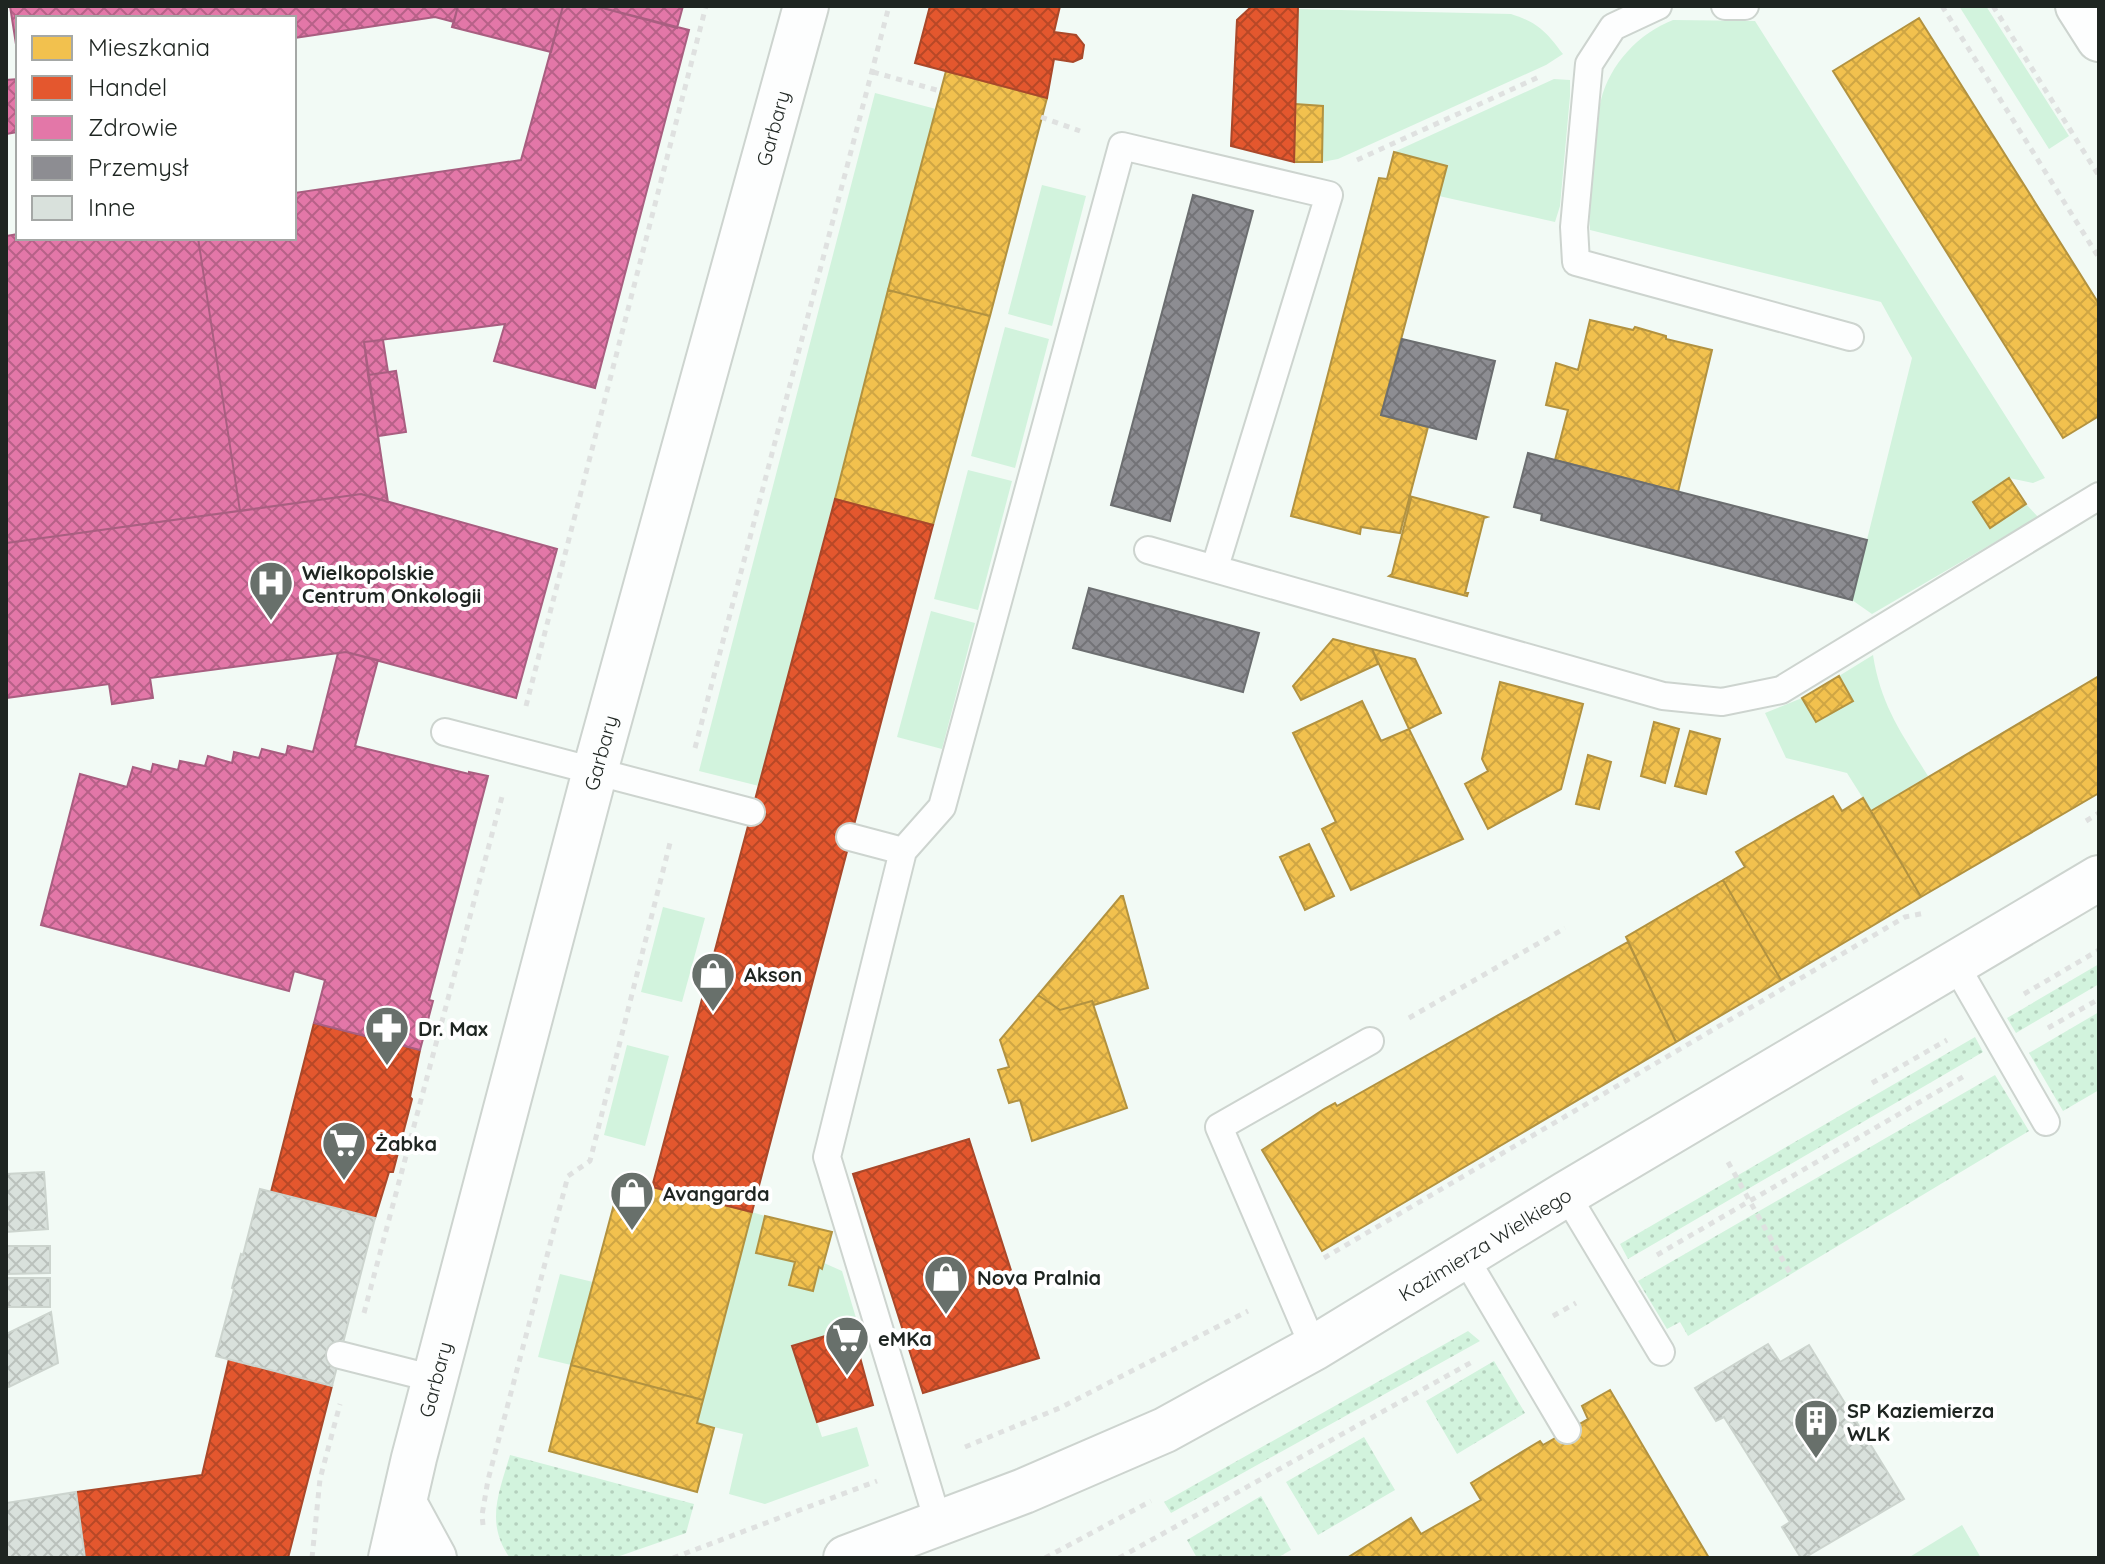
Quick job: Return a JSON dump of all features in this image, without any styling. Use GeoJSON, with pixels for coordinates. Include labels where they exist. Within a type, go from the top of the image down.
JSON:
{"type":"FeatureCollection","features":[{"type":"Feature","properties":{"kind":"street","name":"Garbary"},"geometry":{"type":"LineString","coordinates":[[391,1558],[595,771],[806,6]]}},
{"type":"Feature","properties":{"kind":"street"},"geometry":{"type":"LineString","coordinates":[[2078,6],[2099,39]]}},
{"type":"Feature","properties":{"kind":"street","name":"Kazimierza Wielkiego"},"geometry":{"type":"LineString","coordinates":[[846,1558],[939,1525],[1165,1430],[1314,1348],[1701,1113],[2099,878]]}},
{"type":"Feature","properties":{"kind":"street"},"geometry":{"type":"LineString","coordinates":[[404,1503],[434,1558]]}},
{"type":"Feature","properties":{"kind":"lane"},"geometry":{"type":"LineString","coordinates":[[1658,6],[1613,27],[1589,64],[1574,227],[1576,262],[1850,337]]}},
{"type":"Feature","properties":{"kind":"lane"},"geometry":{"type":"LineString","coordinates":[[1725,6],[1745,6]]}},
{"type":"Feature","properties":{"kind":"lane"},"geometry":{"type":"LineString","coordinates":[[939,1525],[827,1157],[903,851],[942,807],[1122,146],[1329,195],[1215,567]]}},
{"type":"Feature","properties":{"kind":"lane"},"geometry":{"type":"LineString","coordinates":[[1148,550],[1663,696],[1722,702],[1781,690],[2099,496]]}},
{"type":"Feature","properties":{"kind":"lane"},"geometry":{"type":"LineString","coordinates":[[445,732],[751,812]]}},
{"type":"Feature","properties":{"kind":"lane"},"geometry":{"type":"LineString","coordinates":[[850,837],[903,851]]}},
{"type":"Feature","properties":{"kind":"lane"},"geometry":{"type":"LineString","coordinates":[[1955,964],[2046,1122]]}},
{"type":"Feature","properties":{"kind":"lane"},"geometry":{"type":"LineString","coordinates":[[1314,1348],[1219,1127],[1370,1041]]}},
{"type":"Feature","properties":{"kind":"lane"},"geometry":{"type":"LineString","coordinates":[[1566,1194],[1661,1352]]}},
{"type":"Feature","properties":{"kind":"lane"},"geometry":{"type":"LineString","coordinates":[[1464,1256],[1567,1430]]}},
{"type":"Feature","properties":{"kind":"lane"},"geometry":{"type":"LineString","coordinates":[[340,1355],[435,1379]]}},
{"type":"Feature","properties":{"kind":"path"},"geometry":{"type":"LineString","coordinates":[[1942,6],[2099,258]]}},
{"type":"Feature","properties":{"kind":"path"},"geometry":{"type":"LineString","coordinates":[[1993,6],[2099,176]]}},
{"type":"Feature","properties":{"kind":"path"},"geometry":{"type":"LineString","coordinates":[[1329,195],[1343,166],[1549,72],[1589,64]]}},
{"type":"Feature","properties":{"kind":"path"},"geometry":{"type":"LineString","coordinates":[[873,72],[940,91]]}},
{"type":"Feature","properties":{"kind":"path"},"geometry":{"type":"LineString","coordinates":[[2085,822],[2099,813]]}},
{"type":"Feature","properties":{"kind":"path"},"geometry":{"type":"LineString","coordinates":[[673,1558],[920,1466],[1062,1407],[1288,1290],[1324,1258],[1905,917],[1935,912]]}},
{"type":"Feature","properties":{"kind":"path"},"geometry":{"type":"LineString","coordinates":[[1370,1041],[1565,928]]}},
{"type":"Feature","properties":{"kind":"path"},"geometry":{"type":"LineString","coordinates":[[1701,1113],[1790,1273]]}},
{"type":"Feature","properties":{"kind":"path"},"geometry":{"type":"LineString","coordinates":[[1045,1558],[1093,1534]]}},
{"type":"Feature","properties":{"kind":"green space"},"geometry":{"type":"Polygon","coordinates":[[[1959,6],[1986,6],[2069,136],[2049,149],[1959,6]]]}},
{"type":"Feature","properties":{"kind":"green space"},"geometry":{"type":"Polygon","coordinates":[[[1298,9],[1511,14],[1541,29],[1563,54],[1546,65],[1338,159],[1322,162],[1323,106],[1295,104],[1298,9]]]}},
{"type":"Feature","properties":{"kind":"green space"},"geometry":{"type":"Polygon","coordinates":[[[1673,20],[1755,21],[2045,478],[2033,483],[2009,478],[1973,501],[1990,528],[2026,504],[2038,517],[1872,614],[1852,600],[1912,358],[1881,302],[1590,230],[1597,121],[1605,87],[1628,51],[1649,33],[1673,20]]]}},
{"type":"Feature","properties":{"kind":"green space"},"geometry":{"type":"Polygon","coordinates":[[[1554,79],[1570,80],[1560,206],[1555,222],[1439,196],[1394,152],[1554,79]]]}},
{"type":"Feature","properties":{"kind":"green space"},"geometry":{"type":"Polygon","coordinates":[[[875,93],[936,109],[759,786],[699,771],[875,93]]]}},
{"type":"Feature","properties":{"kind":"green space"},"geometry":{"type":"Polygon","coordinates":[[[1042,185],[1086,196],[1052,326],[1008,314],[1042,185]]]}},
{"type":"Feature","properties":{"kind":"green space"},"geometry":{"type":"Polygon","coordinates":[[[1005,327],[1049,339],[1015,468],[971,456],[1005,327]]]}},
{"type":"Feature","properties":{"kind":"green space"},"geometry":{"type":"Polygon","coordinates":[[[968,470],[1012,481],[978,610],[934,599],[968,470]]]}},
{"type":"Feature","properties":{"kind":"green space"},"geometry":{"type":"Polygon","coordinates":[[[931,611],[975,623],[942,749],[897,737],[931,611]]]}},
{"type":"Feature","properties":{"kind":"green space"},"geometry":{"type":"Polygon","coordinates":[[[1873,655],[1887,705],[1928,776],[1871,811],[1847,773],[1786,758],[1765,713],[1802,698],[1816,722],[1853,701],[1839,676],[1873,655]]]}},
{"type":"Feature","properties":{"kind":"green space"},"geometry":{"type":"Polygon","coordinates":[[[663,907],[705,918],[682,1002],[641,992],[663,907]]]}},
{"type":"Feature","properties":{"kind":"green space"},"geometry":{"type":"Polygon","coordinates":[[[2099,964],[2099,984],[2016,1033],[2007,1018],[2099,964]]]}},
{"type":"Feature","properties":{"kind":"green space"},"geometry":{"type":"Polygon","coordinates":[[[2099,1012],[2099,1090],[2063,1111],[2029,1053],[2099,1012]]]}},
{"type":"Feature","properties":{"kind":"green space"},"geometry":{"type":"Polygon","coordinates":[[[1975,1037],[1983,1052],[1628,1259],[1620,1244],[1975,1037]]]}},
{"type":"Feature","properties":{"kind":"green space"},"geometry":{"type":"Polygon","coordinates":[[[627,1045],[669,1056],[645,1146],[604,1135],[627,1045]]]}},
{"type":"Feature","properties":{"kind":"green space"},"geometry":{"type":"Polygon","coordinates":[[[1995,1075],[2029,1131],[1688,1336],[1680,1322],[1667,1329],[1638,1281],[1995,1075]]]}},
{"type":"Feature","properties":{"kind":"green space"},"geometry":{"type":"Polygon","coordinates":[[[752,1212],[765,1216],[756,1253],[795,1262],[813,1291],[819,1267],[822,1268],[824,1263],[842,1271],[856,1318],[852,1328],[792,1347],[822,1437],[857,1427],[869,1466],[765,1504],[729,1494],[743,1434],[697,1423],[752,1212]]]}},
{"type":"Feature","properties":{"kind":"green space"},"geometry":{"type":"Polygon","coordinates":[[[560,1274],[593,1282],[571,1365],[538,1357],[560,1274]]]}},
{"type":"Feature","properties":{"kind":"green space"},"geometry":{"type":"Polygon","coordinates":[[[1468,1331],[1480,1341],[1171,1513],[1164,1502],[1468,1331]]]}},
{"type":"Feature","properties":{"kind":"green space"},"geometry":{"type":"Polygon","coordinates":[[[1494,1361],[1525,1413],[1457,1454],[1426,1401],[1494,1361]]]}},
{"type":"Feature","properties":{"kind":"green space"},"geometry":{"type":"Polygon","coordinates":[[[1364,1437],[1395,1490],[1318,1535],[1286,1482],[1364,1437]]]}},
{"type":"Feature","properties":{"kind":"green space"},"geometry":{"type":"Polygon","coordinates":[[[510,1455],[694,1504],[686,1533],[614,1558],[510,1558],[498,1532],[496,1508],[510,1455]]]}},
{"type":"Feature","properties":{"kind":"green space"},"geometry":{"type":"Polygon","coordinates":[[[1261,1496],[1291,1550],[1277,1558],[1197,1558],[1187,1540],[1261,1496]]]}},
{"type":"Feature","properties":{"kind":"green space"},"geometry":{"type":"Polygon","coordinates":[[[1962,1525],[1981,1558],[1908,1558],[1962,1525]]]}},
{"type":"Feature","properties":{"kind":"building: Mieszkania"},"geometry":{"type":"Polygon","coordinates":[[[1919,18],[2099,304],[2099,416],[2063,438],[1833,71],[1919,18]]]}},
{"type":"Feature","properties":{"kind":"building: Mieszkania"},"geometry":{"type":"Polygon","coordinates":[[[946,71],[1047,98],[990,316],[888,290],[946,71]]]}},
{"type":"Feature","properties":{"kind":"building: Mieszkania"},"geometry":{"type":"Polygon","coordinates":[[[1295,104],[1323,106],[1322,162],[1294,162],[1295,104]]]}},
{"type":"Feature","properties":{"kind":"building: Mieszkania"},"geometry":{"type":"Polygon","coordinates":[[[1394,152],[1447,166],[1381,415],[1428,427],[1400,533],[1361,527],[1360,534],[1291,516],[1379,178],[1387,179],[1394,152]]]}},
{"type":"Feature","properties":{"kind":"building: Mieszkania"},"geometry":{"type":"Polygon","coordinates":[[[888,290],[990,316],[933,525],[835,499],[888,290]]]}},
{"type":"Feature","properties":{"kind":"building: Mieszkania"},"geometry":{"type":"Polygon","coordinates":[[[1590,320],[1633,330],[1635,327],[1666,336],[1666,339],[1712,350],[1678,492],[1555,460],[1568,410],[1546,405],[1556,363],[1578,370],[1590,320]]]}},
{"type":"Feature","properties":{"kind":"building: Mieszkania"},"geometry":{"type":"Polygon","coordinates":[[[2009,478],[2026,504],[1990,528],[1973,502],[2009,478]]]}},
{"type":"Feature","properties":{"kind":"building: Mieszkania"},"geometry":{"type":"Polygon","coordinates":[[[1409,496],[1487,517],[1484,518],[1465,593],[1468,593],[1467,596],[1389,576],[1411,499],[1409,496]]]}},
{"type":"Feature","properties":{"kind":"building: Mieszkania"},"geometry":{"type":"Polygon","coordinates":[[[1333,639],[1372,649],[1378,664],[1301,700],[1293,686],[1333,639]]]}},
{"type":"Feature","properties":{"kind":"building: Mieszkania"},"geometry":{"type":"Polygon","coordinates":[[[1372,649],[1415,659],[1441,713],[1409,729],[1372,649]]]}},
{"type":"Feature","properties":{"kind":"building: Mieszkania"},"geometry":{"type":"Polygon","coordinates":[[[1839,676],[1853,701],[1816,722],[1802,698],[1839,676]]]}},
{"type":"Feature","properties":{"kind":"building: Mieszkania"},"geometry":{"type":"Polygon","coordinates":[[[2099,676],[2099,793],[1921,897],[1871,811],[2099,676]]]}},
{"type":"Feature","properties":{"kind":"building: Mieszkania"},"geometry":{"type":"Polygon","coordinates":[[[1500,682],[1583,704],[1561,789],[1488,829],[1465,784],[1488,771],[1482,759],[1500,682]]]}},
{"type":"Feature","properties":{"kind":"building: Mieszkania"},"geometry":{"type":"Polygon","coordinates":[[[1362,701],[1381,741],[1409,729],[1463,839],[1351,890],[1322,829],[1336,822],[1293,733],[1362,701]]]}},
{"type":"Feature","properties":{"kind":"building: Mieszkania"},"geometry":{"type":"Polygon","coordinates":[[[1654,722],[1679,729],[1665,783],[1641,776],[1654,722]]]}},
{"type":"Feature","properties":{"kind":"building: Mieszkania"},"geometry":{"type":"Polygon","coordinates":[[[1690,731],[1720,739],[1706,794],[1675,786],[1690,731]]]}},
{"type":"Feature","properties":{"kind":"building: Mieszkania"},"geometry":{"type":"Polygon","coordinates":[[[1588,755],[1611,762],[1599,809],[1576,804],[1588,755]]]}},
{"type":"Feature","properties":{"kind":"building: Mieszkania"},"geometry":{"type":"Polygon","coordinates":[[[1833,796],[1842,811],[1863,798],[1921,897],[1781,980],[1723,880],[1745,867],[1736,852],[1833,796]]]}},
{"type":"Feature","properties":{"kind":"building: Mieszkania"},"geometry":{"type":"Polygon","coordinates":[[[1309,844],[1334,896],[1305,910],[1280,857],[1309,844]]]}},
{"type":"Feature","properties":{"kind":"building: Mieszkania"},"geometry":{"type":"Polygon","coordinates":[[[1723,880],[1781,980],[1676,1042],[1626,937],[1723,880]]]}},
{"type":"Feature","properties":{"kind":"building: Mieszkania"},"geometry":{"type":"Polygon","coordinates":[[[1121,896],[1148,988],[1094,1005],[1092,1001],[1060,1010],[1038,995],[1121,896]]]}},
{"type":"Feature","properties":{"kind":"building: Mieszkania"},"geometry":{"type":"Polygon","coordinates":[[[1628,942],[1676,1042],[1322,1251],[1262,1150],[1324,1109],[1335,1103],[1337,1106],[1628,942]]]}},
{"type":"Feature","properties":{"kind":"building: Mieszkania"},"geometry":{"type":"Polygon","coordinates":[[[1038,995],[1060,1010],[1092,1001],[1127,1108],[1032,1141],[1020,1100],[1009,1103],[998,1070],[1009,1067],[1000,1040],[1038,995]]]}},
{"type":"Feature","properties":{"kind":"building: Mieszkania"},"geometry":{"type":"Polygon","coordinates":[[[621,1178],[752,1212],[703,1400],[571,1365],[621,1178]]]}},
{"type":"Feature","properties":{"kind":"building: Mieszkania"},"geometry":{"type":"Polygon","coordinates":[[[765,1216],[832,1232],[813,1291],[789,1285],[795,1262],[756,1253],[765,1216]]]}},
{"type":"Feature","properties":{"kind":"building: Mieszkania"},"geometry":{"type":"Polygon","coordinates":[[[571,1365],[703,1400],[697,1423],[714,1428],[697,1492],[549,1451],[571,1365]]]}},
{"type":"Feature","properties":{"kind":"building: Mieszkania"},"geometry":{"type":"Polygon","coordinates":[[[1610,1390],[1709,1558],[1347,1558],[1411,1518],[1421,1534],[1481,1500],[1471,1483],[1540,1441],[1543,1445],[1588,1419],[1582,1406],[1610,1390]]]}},
{"type":"Feature","properties":{"kind":"building: Handel"},"geometry":{"type":"Polygon","coordinates":[[[930,6],[1060,6],[1054,32],[1076,35],[1084,45],[1082,58],[1073,62],[1054,59],[1047,98],[915,63],[930,6]]]}},
{"type":"Feature","properties":{"kind":"building: Handel"},"geometry":{"type":"Polygon","coordinates":[[[1252,6],[1298,6],[1294,162],[1231,146],[1237,20],[1252,6]]]}},
{"type":"Feature","properties":{"kind":"building: Handel"},"geometry":{"type":"Polygon","coordinates":[[[835,499],[933,525],[752,1212],[652,1187],[835,499]]]}},
{"type":"Feature","properties":{"kind":"building: Handel"},"geometry":{"type":"Polygon","coordinates":[[[314,1023],[420,1050],[412,1099],[393,1172],[389,1172],[375,1218],[271,1192],[314,1023]]]}},
{"type":"Feature","properties":{"kind":"building: Handel"},"geometry":{"type":"Polygon","coordinates":[[[969,1139],[1039,1358],[923,1393],[853,1174],[969,1139]]]}},
{"type":"Feature","properties":{"kind":"building: Handel"},"geometry":{"type":"Polygon","coordinates":[[[852,1328],[873,1405],[817,1422],[792,1346],[852,1328]]]}},
{"type":"Feature","properties":{"kind":"building: Handel"},"geometry":{"type":"Polygon","coordinates":[[[229,1359],[332,1386],[288,1558],[85,1558],[76,1492],[202,1475],[229,1359]]]}},
{"type":"Feature","properties":{"kind":"building: Zdrowie"},"geometry":{"type":"Polygon","coordinates":[[[10,6],[458,6],[454,22],[435,17],[296,38],[296,16],[16,16],[16,44],[10,6]]]}},
{"type":"Feature","properties":{"kind":"building: Zdrowie"},"geometry":{"type":"Polygon","coordinates":[[[458,6],[563,6],[551,52],[452,27],[458,6]]]}},
{"type":"Feature","properties":{"kind":"building: Zdrowie"},"geometry":{"type":"Polygon","coordinates":[[[563,6],[595,6],[689,30],[595,388],[494,361],[505,324],[364,342],[388,502],[361,494],[240,511],[198,240],[296,240],[296,193],[521,160],[563,6]]]}},
{"type":"Feature","properties":{"kind":"building: Zdrowie"},"geometry":{"type":"Polygon","coordinates":[[[595,6],[683,6],[677,28],[595,6]]]}},
{"type":"Feature","properties":{"kind":"building: Zdrowie"},"geometry":{"type":"Polygon","coordinates":[[[16,79],[16,132],[6,134],[6,80],[16,79]]]}},
{"type":"Feature","properties":{"kind":"building: Zdrowie"},"geometry":{"type":"Polygon","coordinates":[[[16,234],[16,240],[198,240],[240,511],[6,543],[6,236],[16,234]]]}},
{"type":"Feature","properties":{"kind":"building: Zdrowie"},"geometry":{"type":"Polygon","coordinates":[[[383,340],[388,372],[368,375],[364,342],[383,340]]]}},
{"type":"Feature","properties":{"kind":"building: Zdrowie"},"geometry":{"type":"Polygon","coordinates":[[[396,371],[406,432],[378,436],[368,375],[396,371]]]}},
{"type":"Feature","properties":{"kind":"building: Zdrowie"},"geometry":{"type":"Polygon","coordinates":[[[361,494],[557,549],[516,698],[346,652],[150,678],[153,698],[112,704],[109,684],[6,698],[6,543],[361,494]]]}},
{"type":"Feature","properties":{"kind":"building: Zdrowie"},"geometry":{"type":"Polygon","coordinates":[[[338,653],[378,660],[355,746],[488,776],[429,1000],[433,1001],[420,1050],[314,1023],[325,980],[294,971],[289,991],[41,925],[80,774],[127,787],[133,767],[151,772],[153,764],[178,770],[180,761],[205,766],[208,756],[232,763],[234,752],[259,758],[262,749],[286,755],[288,746],[313,752],[338,653]]]}},
{"type":"Feature","properties":{"kind":"building: Przemysł"},"geometry":{"type":"Polygon","coordinates":[[[1193,195],[1253,211],[1170,521],[1111,505],[1193,195]]]}},
{"type":"Feature","properties":{"kind":"building: Przemysł"},"geometry":{"type":"Polygon","coordinates":[[[1402,339],[1495,361],[1476,439],[1381,415],[1402,339]]]}},
{"type":"Feature","properties":{"kind":"building: Przemysł"},"geometry":{"type":"Polygon","coordinates":[[[1528,453],[1867,540],[1852,600],[1541,520],[1542,514],[1514,507],[1528,453]]]}},
{"type":"Feature","properties":{"kind":"building: Przemysł"},"geometry":{"type":"Polygon","coordinates":[[[1089,588],[1259,633],[1243,692],[1073,648],[1089,588]]]}},
{"type":"Feature","properties":{"kind":"building: Inne"},"geometry":{"type":"Polygon","coordinates":[[[44,1172],[48,1229],[6,1232],[6,1174],[44,1172]]]}},
{"type":"Feature","properties":{"kind":"building: Inne"},"geometry":{"type":"Polygon","coordinates":[[[260,1189],[375,1218],[332,1386],[216,1356],[260,1189]]]}},
{"type":"Feature","properties":{"kind":"building: Inne"},"geometry":{"type":"Polygon","coordinates":[[[6,1246],[50,1246],[50,1273],[6,1274],[6,1246]]]}},
{"type":"Feature","properties":{"kind":"building: Inne"},"geometry":{"type":"Polygon","coordinates":[[[6,1278],[50,1278],[50,1307],[6,1307],[6,1278]]]}},
{"type":"Feature","properties":{"kind":"building: Inne"},"geometry":{"type":"Polygon","coordinates":[[[51,1312],[58,1363],[9,1387],[6,1380],[6,1334],[51,1312]]]}},
{"type":"Feature","properties":{"kind":"building: Inne","name":"SP Kaziemierza WLK"},"geometry":{"type":"Polygon","coordinates":[[[1768,1344],[1780,1362],[1809,1345],[1904,1499],[1804,1558],[1801,1558],[1782,1527],[1790,1522],[1724,1417],[1716,1421],[1695,1388],[1768,1344]]]}},
{"type":"Feature","properties":{"kind":"building: Inne"},"geometry":{"type":"Polygon","coordinates":[[[76,1492],[85,1558],[6,1558],[6,1503],[76,1492]]]}},
{"type":"Feature","properties":{"kind":"place","name":"Wielkopolskie Centrum Onkologii"},"geometry":{"type":"Point","coordinates":[271,622]}},
{"type":"Feature","properties":{"kind":"place","name":"Akson"},"geometry":{"type":"Point","coordinates":[713,1013]}},
{"type":"Feature","properties":{"kind":"place","name":"Dr. Max"},"geometry":{"type":"Point","coordinates":[387,1067]}},
{"type":"Feature","properties":{"kind":"place","name":"Żabka"},"geometry":{"type":"Point","coordinates":[344,1182]}},
{"type":"Feature","properties":{"kind":"place","name":"Avangarda"},"geometry":{"type":"Point","coordinates":[632,1232]}},
{"type":"Feature","properties":{"kind":"place","name":"Nova Pralnia"},"geometry":{"type":"Point","coordinates":[946,1316]}},
{"type":"Feature","properties":{"kind":"place","name":"eMKa"},"geometry":{"type":"Point","coordinates":[847,1377]}},
{"type":"Feature","properties":{"kind":"place","name":"SP Kaziemierza WLK"},"geometry":{"type":"Point","coordinates":[1816,1460]}}]}
